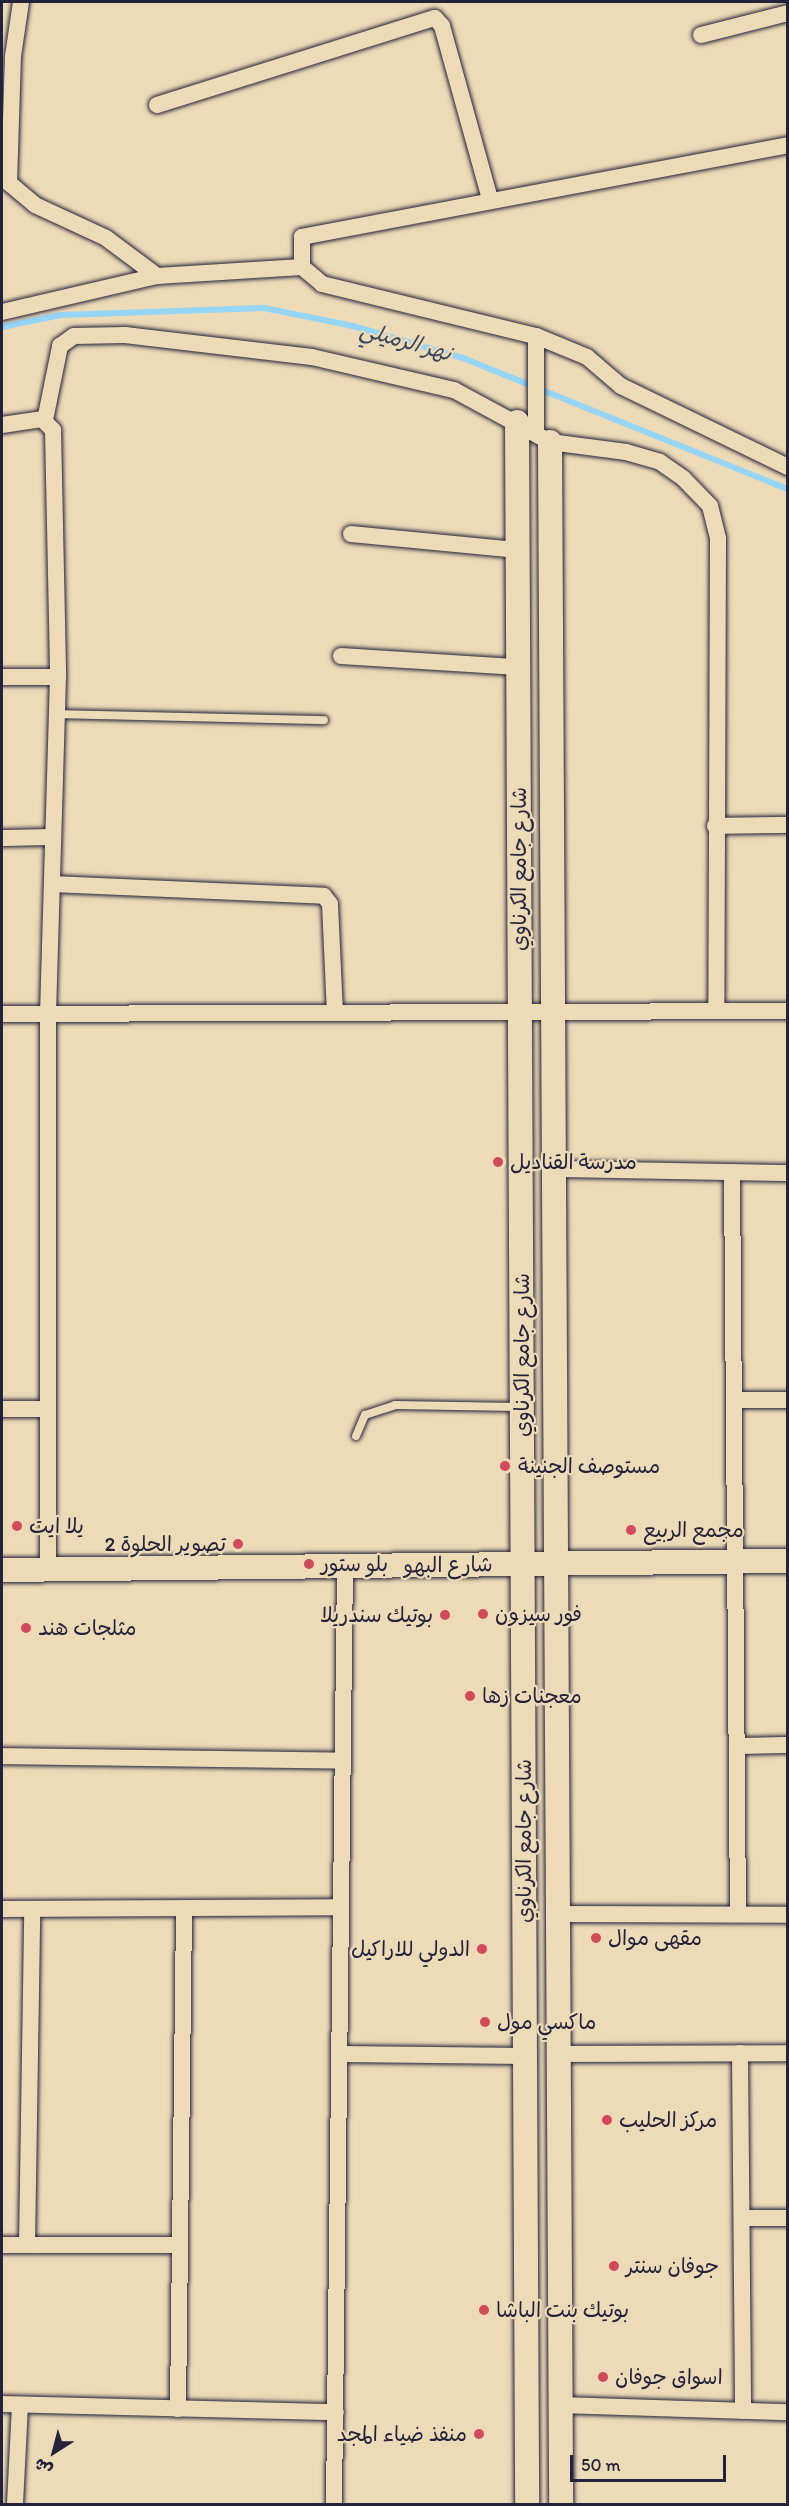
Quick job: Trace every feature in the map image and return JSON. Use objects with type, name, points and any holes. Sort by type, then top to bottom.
[{"type":"main road","name":"شارع جامع الكرناوي","points":[[527,2505],[518,550],[534,432]]},
{"type":"main road","name":"شارع جامع الكرناوي","points":[[534,432],[554,1012],[561,2505]]},
{"type":"main road","name":"شارع البهو","points":[[2,1570],[788,1561]]},
{"type":"street","points":[[21,2],[9,183],[35,205],[106,238],[157,276]]},
{"type":"street","points":[[701,34],[788,13]]},
{"type":"street","points":[[157,105],[435,18],[442,26],[490,199]]},
{"type":"street","points":[[302,267],[302,237],[490,199],[788,146]]},
{"type":"street","points":[[2,312],[157,276],[302,267],[322,284],[536,336],[587,357],[621,386],[788,467]]},
{"type":"street","points":[[48,1570],[48,1014],[58,677],[53,430],[45,420],[56,354],[66,340],[83,334],[312,357],[454,390],[534,432],[660,462],[710,506],[718,540],[716,1011]]},
{"type":"street","points":[[534,432],[536,336]]},
{"type":"street","points":[[2,425],[45,420]]},
{"type":"street","points":[[351,534],[518,550]]},
{"type":"street","points":[[341,656],[518,667]]},
{"type":"street","points":[[2,677],[58,677]]},
{"type":"street","points":[[715,826],[788,825]]},
{"type":"street","points":[[2,838],[53,837]]},
{"type":"street","points":[[52,884],[324,896],[330,904],[335,1013]]},
{"type":"street","points":[[2,1014],[788,1011]]},
{"type":"street","points":[[554,1169],[788,1173]]},
{"type":"street","points":[[732,1172],[738,1914]]},
{"type":"street","points":[[734,1400],[788,1400]]},
{"type":"street","points":[[2,1409],[48,1409]]},
{"type":"street","points":[[334,2505],[345,1566]]},
{"type":"street","points":[[737,1746],[788,1745]]},
{"type":"street","points":[[2,1756],[343,1761]]},
{"type":"street","points":[[2,1909],[340,1907]]},
{"type":"street","points":[[178,2409],[184,1908]]},
{"type":"street","points":[[27,2245],[32,1909]]},
{"type":"street","points":[[558,1914],[788,1915]]},
{"type":"street","points":[[741,2053],[743,2411]]},
{"type":"street","points":[[340,2054],[525,2056]]},
{"type":"street","points":[[558,2054],[788,2054]]},
{"type":"street","points":[[742,2218],[788,2218]]},
{"type":"street","points":[[2,2245],[180,2245]]},
{"type":"street","points":[[2,2404],[336,2412]]},
{"type":"street","points":[[560,2404],[788,2412]]},
{"type":"street","points":[[15,2505],[20,2405]]},
{"type":"lane","points":[[57,714],[324,720]]},
{"type":"lane","points":[[356,1436],[365,1415],[395,1405],[522,1407]]},
{"type":"waterway","name":"نهر الرميلي","points":[[2,327],[61,315],[264,308],[353,326],[463,358],[788,489]]},
{"type":"place","name":"مدرسة القناديل","points":[[498,1162]]},
{"type":"place","name":"مستوصف الجنينة","points":[[505,1466]]},
{"type":"place","name":"يلا ايت","points":[[17,1526]]},
{"type":"place","name":"مجمع الربيع","points":[[631,1530]]},
{"type":"place","name":"تصوير الحلوة 2","points":[[238,1544]]},
{"type":"place","name":"بلو ستور","points":[[309,1564]]},
{"type":"place","name":"فور سيزون","points":[[483,1614]]},
{"type":"place","name":"بوتيك سندريلا","points":[[445,1615]]},
{"type":"place","name":"مثلجات هند","points":[[26,1628]]},
{"type":"place","name":"معجنات زها","points":[[470,1696]]},
{"type":"place","name":"مقهى موال","points":[[596,1938]]},
{"type":"place","name":"الدولي للاراكيل","points":[[482,1949]]},
{"type":"place","name":"ماكسي مول","points":[[485,2022]]},
{"type":"place","name":"مركز الحليب","points":[[607,2120]]},
{"type":"place","name":"جوفان سنتر","points":[[614,2266]]},
{"type":"place","name":"بوتيك بنت الباشا","points":[[484,2310]]},
{"type":"place","name":"اسواق جوفان","points":[[603,2377]]},
{"type":"place","name":"منفذ ضياء المجد","points":[[479,2434]]}]
